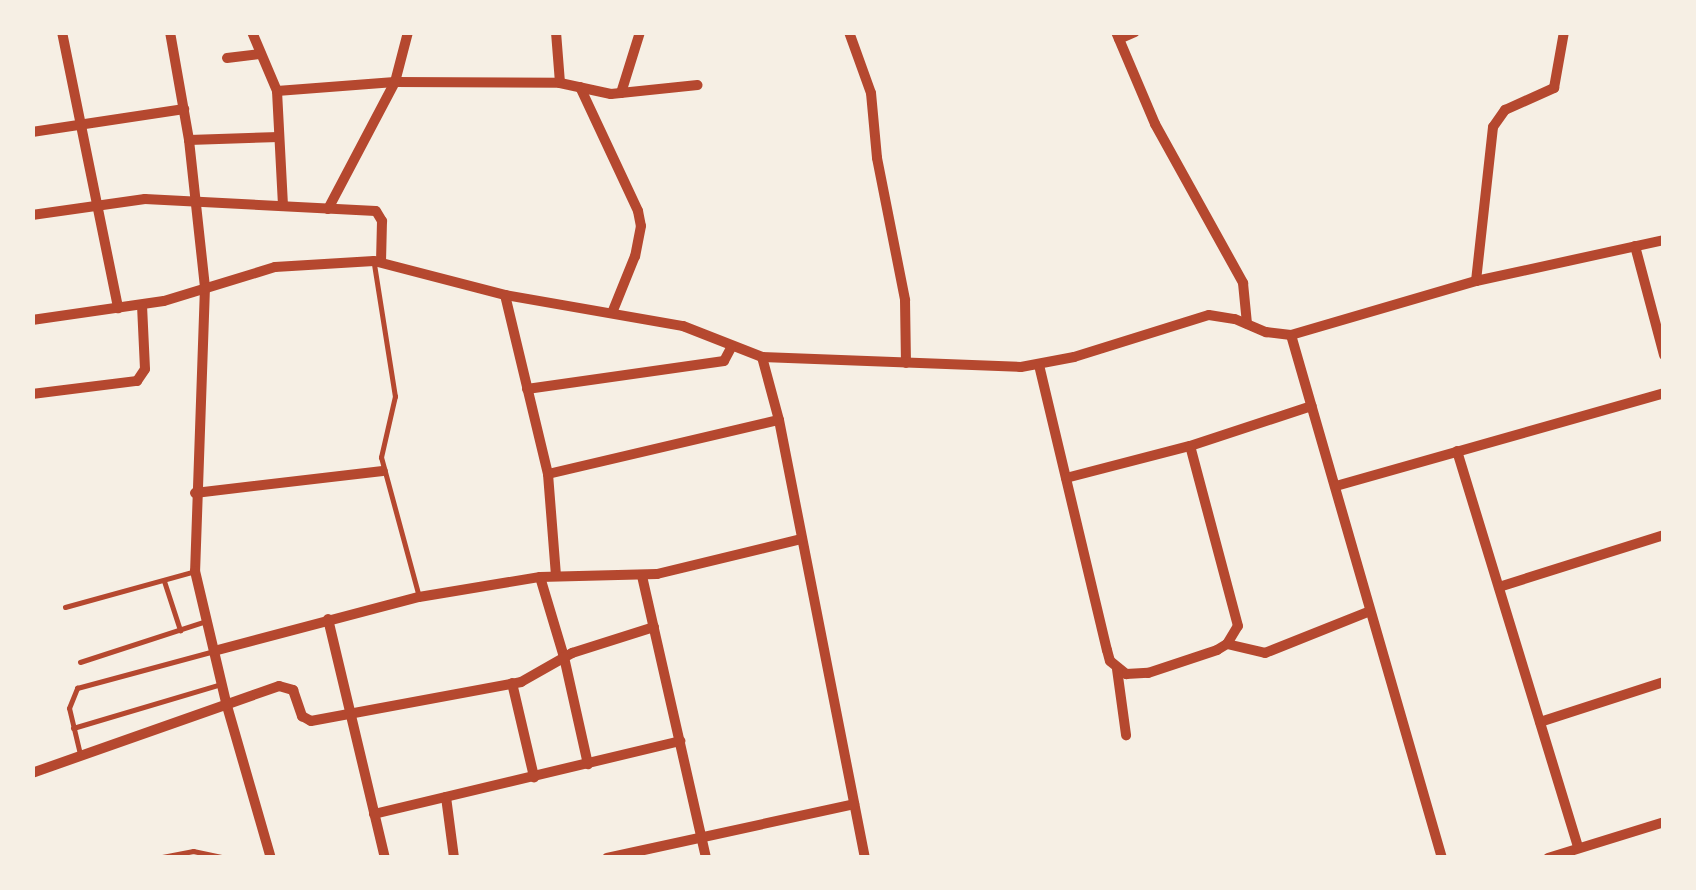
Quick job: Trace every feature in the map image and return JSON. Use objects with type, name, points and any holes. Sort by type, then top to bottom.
[{"type":"street","points":[[62,32],[118,308]]},
{"type":"street","points":[[170,32],[184,109],[205,287],[194,493],[195,571],[227,706],[271,858]]},
{"type":"street","points":[[252,32],[277,91],[283,206]]},
{"type":"street","points":[[328,209],[394,82],[408,32]]},
{"type":"street","points":[[556,32],[560,82]]},
{"type":"street","points":[[622,93],[640,32]]},
{"type":"street","points":[[849,32],[871,93],[876,158],[906,300],[906,362]]},
{"type":"street","points":[[1135,32],[1117,36],[1155,124],[1243,283],[1247,324]]},
{"type":"street","points":[[1476,281],[1492,127],[1505,110],[1554,88],[1564,32]]},
{"type":"street","points":[[227,58],[261,54]]},
{"type":"street","points":[[277,91],[394,82],[560,82],[622,93],[698,85]]},
{"type":"street","points":[[580,86],[638,211],[640,242],[612,313]]},
{"type":"street","points":[[32,132],[184,109]]},
{"type":"street","points":[[188,140],[279,137]]},
{"type":"street","points":[[32,215],[97,204],[196,199],[379,214],[377,262]]},
{"type":"street","points":[[32,320],[142,306],[275,267],[377,262],[506,295],[683,326],[762,357],[1039,365],[1196,317],[1222,316],[1266,332],[1291,334],[1476,281],[1664,240]]},
{"type":"street","points":[[1635,246],[1664,355]]},
{"type":"street","points":[[506,295],[548,474],[556,576]]},
{"type":"street","points":[[32,394],[137,381],[144,370],[142,306]]},
{"type":"street","points":[[1291,334],[1442,858]]},
{"type":"street","points":[[527,389],[724,362],[731,348]]},
{"type":"street","points":[[762,357],[779,420],[865,858]]},
{"type":"street","points":[[1039,365],[1106,650],[1117,669],[1126,734]]},
{"type":"street","points":[[1336,486],[1664,392]]},
{"type":"street","points":[[1066,478],[1190,446],[1312,406]]},
{"type":"street","points":[[548,474],[779,420]]},
{"type":"street","points":[[1190,446],[1239,614],[1238,626],[1227,644]]},
{"type":"street","points":[[1457,451],[1578,848]]},
{"type":"street","points":[[194,493],[383,471]]},
{"type":"street","points":[[1499,587],[1664,535]]},
{"type":"street","points":[[214,651],[420,597],[540,577],[642,576],[802,540]]},
{"type":"street","points":[[642,576],[706,858]]},
{"type":"street","points":[[540,577],[564,658],[588,764]]},
{"type":"street","points":[[1117,669],[1137,676],[1227,644],[1266,653],[1370,611]]},
{"type":"street","points":[[328,619],[385,858]]},
{"type":"street","points":[[32,773],[284,685],[293,690],[308,721],[512,684],[538,675],[564,658],[654,627]]},
{"type":"street","points":[[1540,722],[1664,682]]},
{"type":"street","points":[[512,684],[534,776]]},
{"type":"street","points":[[374,814],[680,741]]},
{"type":"street","points":[[446,796],[454,858]]},
{"type":"street","points":[[607,858],[854,804]]},
{"type":"street","points":[[1548,858],[1664,822]]},
{"type":"lane","points":[[377,262],[396,396],[381,446],[383,471],[420,597]]},
{"type":"lane","points":[[65,607],[195,571]]},
{"type":"lane","points":[[164,581],[180,631]]},
{"type":"lane","points":[[80,662],[206,621]]},
{"type":"lane","points":[[80,754],[69,701],[84,684],[214,651]]},
{"type":"lane","points":[[73,728],[222,684]]},
{"type":"lane","points":[[157,858],[193,852],[228,858]]}]
